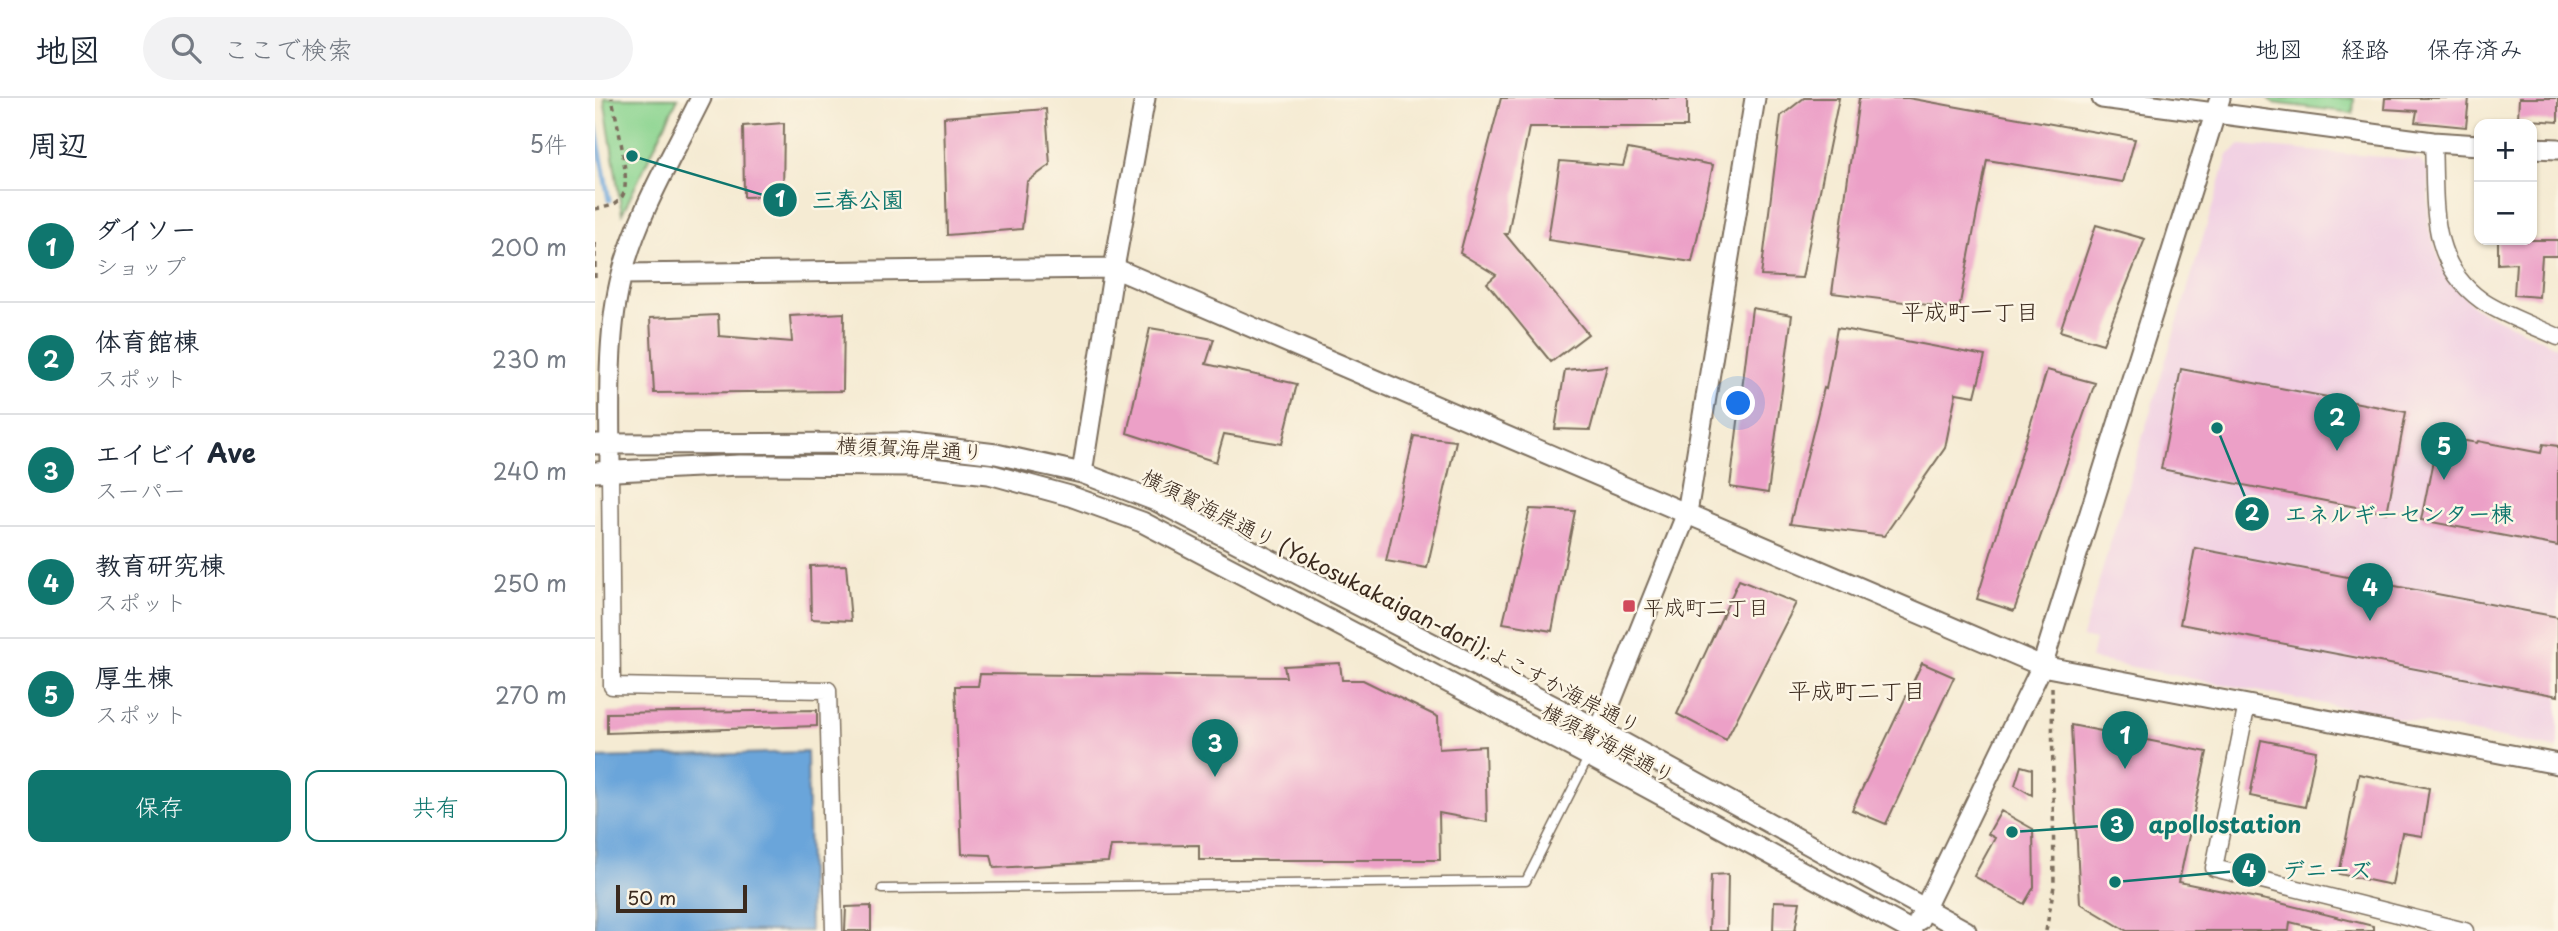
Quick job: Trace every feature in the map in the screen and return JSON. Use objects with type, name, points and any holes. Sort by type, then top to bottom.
[{"type":"street","points":[[612,686],[603,444],[615,309],[634,234],[701,98]]},
{"type":"street","points":[[1082,473],[1114,268],[1145,98]]},
{"type":"street","points":[[1590,756],[1687,513],[1755,98]]},
{"type":"street","points":[[2102,98],[2217,106],[2433,142],[2474,145]]},
{"type":"street","points":[[1913,931],[2047,666],[2217,106]]},
{"type":"street","points":[[2433,142],[2437,236],[2447,262],[2463,284],[2481,300],[2558,337]]},
{"type":"street","points":[[2537,148],[2558,149]]},
{"type":"street","points":[[622,275],[1114,268],[2047,666],[2558,764]]},
{"type":"street","name":"横須賀海岸通り (Yokosukakaigan-dori);よこすか海岸通り","points":[[603,444],[905,443],[996,454],[1082,473],[1156,501],[1600,730],[1966,931]]},
{"type":"street","name":"横須賀海岸通り","points":[[603,472],[740,465],[912,466],[989,474],[1070,496],[1142,522],[1590,756],[1913,931]]},
{"type":"street","points":[[595,686],[828,690],[834,931]]},
{"type":"street","points":[[2247,704],[2214,868],[2465,931]]},
{"type":"lane","points":[[882,889],[1526,881],[1590,756]]},
{"type":"path","points":[[595,209],[611,206],[622,198],[627,183],[612,98]]},
{"type":"path","points":[[595,243],[595,280]]},
{"type":"path","points":[[2046,931],[2054,886],[2047,666]]},
{"type":"shaded area","points":[[2240,145],[2419,160],[2428,170],[2429,229],[2445,274],[2475,308],[2558,347],[2558,749],[2091,659],[2095,640],[2082,637],[2228,155]]},
{"type":"green space","points":[[604,98],[678,98],[622,214]]},
{"type":"green space","points":[[2268,98],[2354,98],[2353,113],[2273,103]]},
{"type":"water","points":[[807,752],[810,931],[595,931],[596,758]]},
{"type":"building","points":[[1501,98],[1687,98],[1687,127],[1529,127],[1508,234],[1505,234],[1588,334],[1551,362],[1487,283],[1496,275],[1460,253]]},
{"type":"building","points":[[1804,98],[1839,98],[1802,278],[1761,276],[1781,116]]},
{"type":"building","points":[[1859,98],[1908,98],[2135,139],[2123,182],[1987,160],[1959,309],[1832,293]]},
{"type":"building","points":[[2385,98],[2469,98],[2466,127],[2415,122],[2417,111],[2384,109]]},
{"type":"building","points":[[2519,98],[2558,98],[2558,122],[2518,119]]},
{"type":"building","points":[[1046,109],[1050,165],[1027,182],[1022,229],[947,235],[944,117]]},
{"type":"building","points":[[784,123],[783,196],[744,197],[743,126]]},
{"type":"building","points":[[1628,149],[1713,165],[1692,262],[1548,240],[1560,161],[1623,166]]},
{"type":"building","points":[[2096,225],[2145,239],[2103,344],[2060,331]]},
{"type":"building","points":[[2537,240],[2558,240],[2558,256],[2542,256],[2539,297],[2514,295],[2516,263],[2498,264],[2498,245],[2537,245]]},
{"type":"building","points":[[1752,308],[1792,315],[1768,493],[1730,487]]},
{"type":"building","points":[[844,313],[843,391],[654,393],[650,318],[718,315],[719,336],[792,342],[790,316]]},
{"type":"building","points":[[1150,328],[1214,339],[1206,364],[1297,384],[1282,444],[1224,434],[1216,462],[1127,433]]},
{"type":"building","points":[[1837,328],[1985,356],[1975,396],[1956,393],[1945,448],[1884,536],[1790,524],[1824,388],[1826,389]]},
{"type":"building","points":[[1607,366],[1590,430],[1555,429],[1565,370]]},
{"type":"building","points":[[2181,369],[2406,412],[2387,513],[2161,469]]},
{"type":"building","points":[[2047,370],[2095,383],[2014,611],[1977,599]]},
{"type":"building","points":[[1414,436],[1456,441],[1427,568],[1386,561]]},
{"type":"building","points":[[2438,436],[2541,453],[2543,444],[2558,446],[2558,546],[2421,520]]},
{"type":"building","points":[[1530,509],[1575,511],[1552,631],[1503,623]]},
{"type":"building","points":[[2195,548],[2558,617],[2558,696],[2180,624]]},
{"type":"building","points":[[846,565],[851,621],[811,619],[810,566]]},
{"type":"building","points":[[1739,580],[1796,603],[1726,740],[1677,714]]},
{"type":"building","points":[[1340,663],[1342,680],[1363,680],[1438,717],[1439,749],[1485,746],[1487,822],[1439,813],[1440,860],[1199,860],[1199,845],[1111,846],[1108,862],[994,868],[991,855],[962,854],[955,686],[978,686],[980,674],[1286,677],[1284,666]]},
{"type":"building","points":[[1922,663],[1954,677],[1886,824],[1852,810]]},
{"type":"building","points":[[817,710],[817,726],[607,733],[607,713]]},
{"type":"building","points":[[2071,725],[2207,752],[2179,882],[2373,926],[2373,931],[2326,931],[2290,922],[2289,931],[2127,931],[2080,903]]},
{"type":"building","points":[[2261,740],[2316,751],[2305,807],[2250,796]]},
{"type":"building","points":[[2021,766],[2032,769],[2032,795],[2015,785]]},
{"type":"building","points":[[2359,774],[2429,788],[2422,836],[2402,833],[2392,885],[2339,874]]},
{"type":"building","points":[[2001,811],[2033,829],[2034,887],[2024,904],[1974,876],[1995,838],[1988,834]]},
{"type":"building","points":[[1728,874],[1727,931],[1709,931],[1711,875]]},
{"type":"building","points":[[1774,901],[1800,902],[1795,931],[1773,931]]},
{"type":"building","points":[[871,906],[871,931],[845,931],[846,907]]},
{"type":"waterway","points":[[595,124],[609,200]]},
{"type":"place","name":"三春公園","points":[[632,156]]},
{"type":"place","name":"エネルギーセンター棟","points":[[2217,428]]},
{"type":"place","name":"体育館棟","points":[[2337,451]]},
{"type":"place","name":"厚生棟","points":[[2444,480]]},
{"type":"place","name":"平成町二丁目","points":[[1629,606]]},
{"type":"place","name":"教育研究棟","points":[[2370,621]]},
{"type":"place","name":"ダイソー","points":[[2125,769]]},
{"type":"place","name":"エイビイ Ave","points":[[1215,777]]},
{"type":"place","name":"apollostation","points":[[2012,832]]},
{"type":"place","name":"デニーズ","points":[[2115,882]]},
{"type":"district","name":"平成町一丁目","points":[[1970,310]]},
{"type":"district","name":"平成町二丁目","points":[[1857,689]]}]
